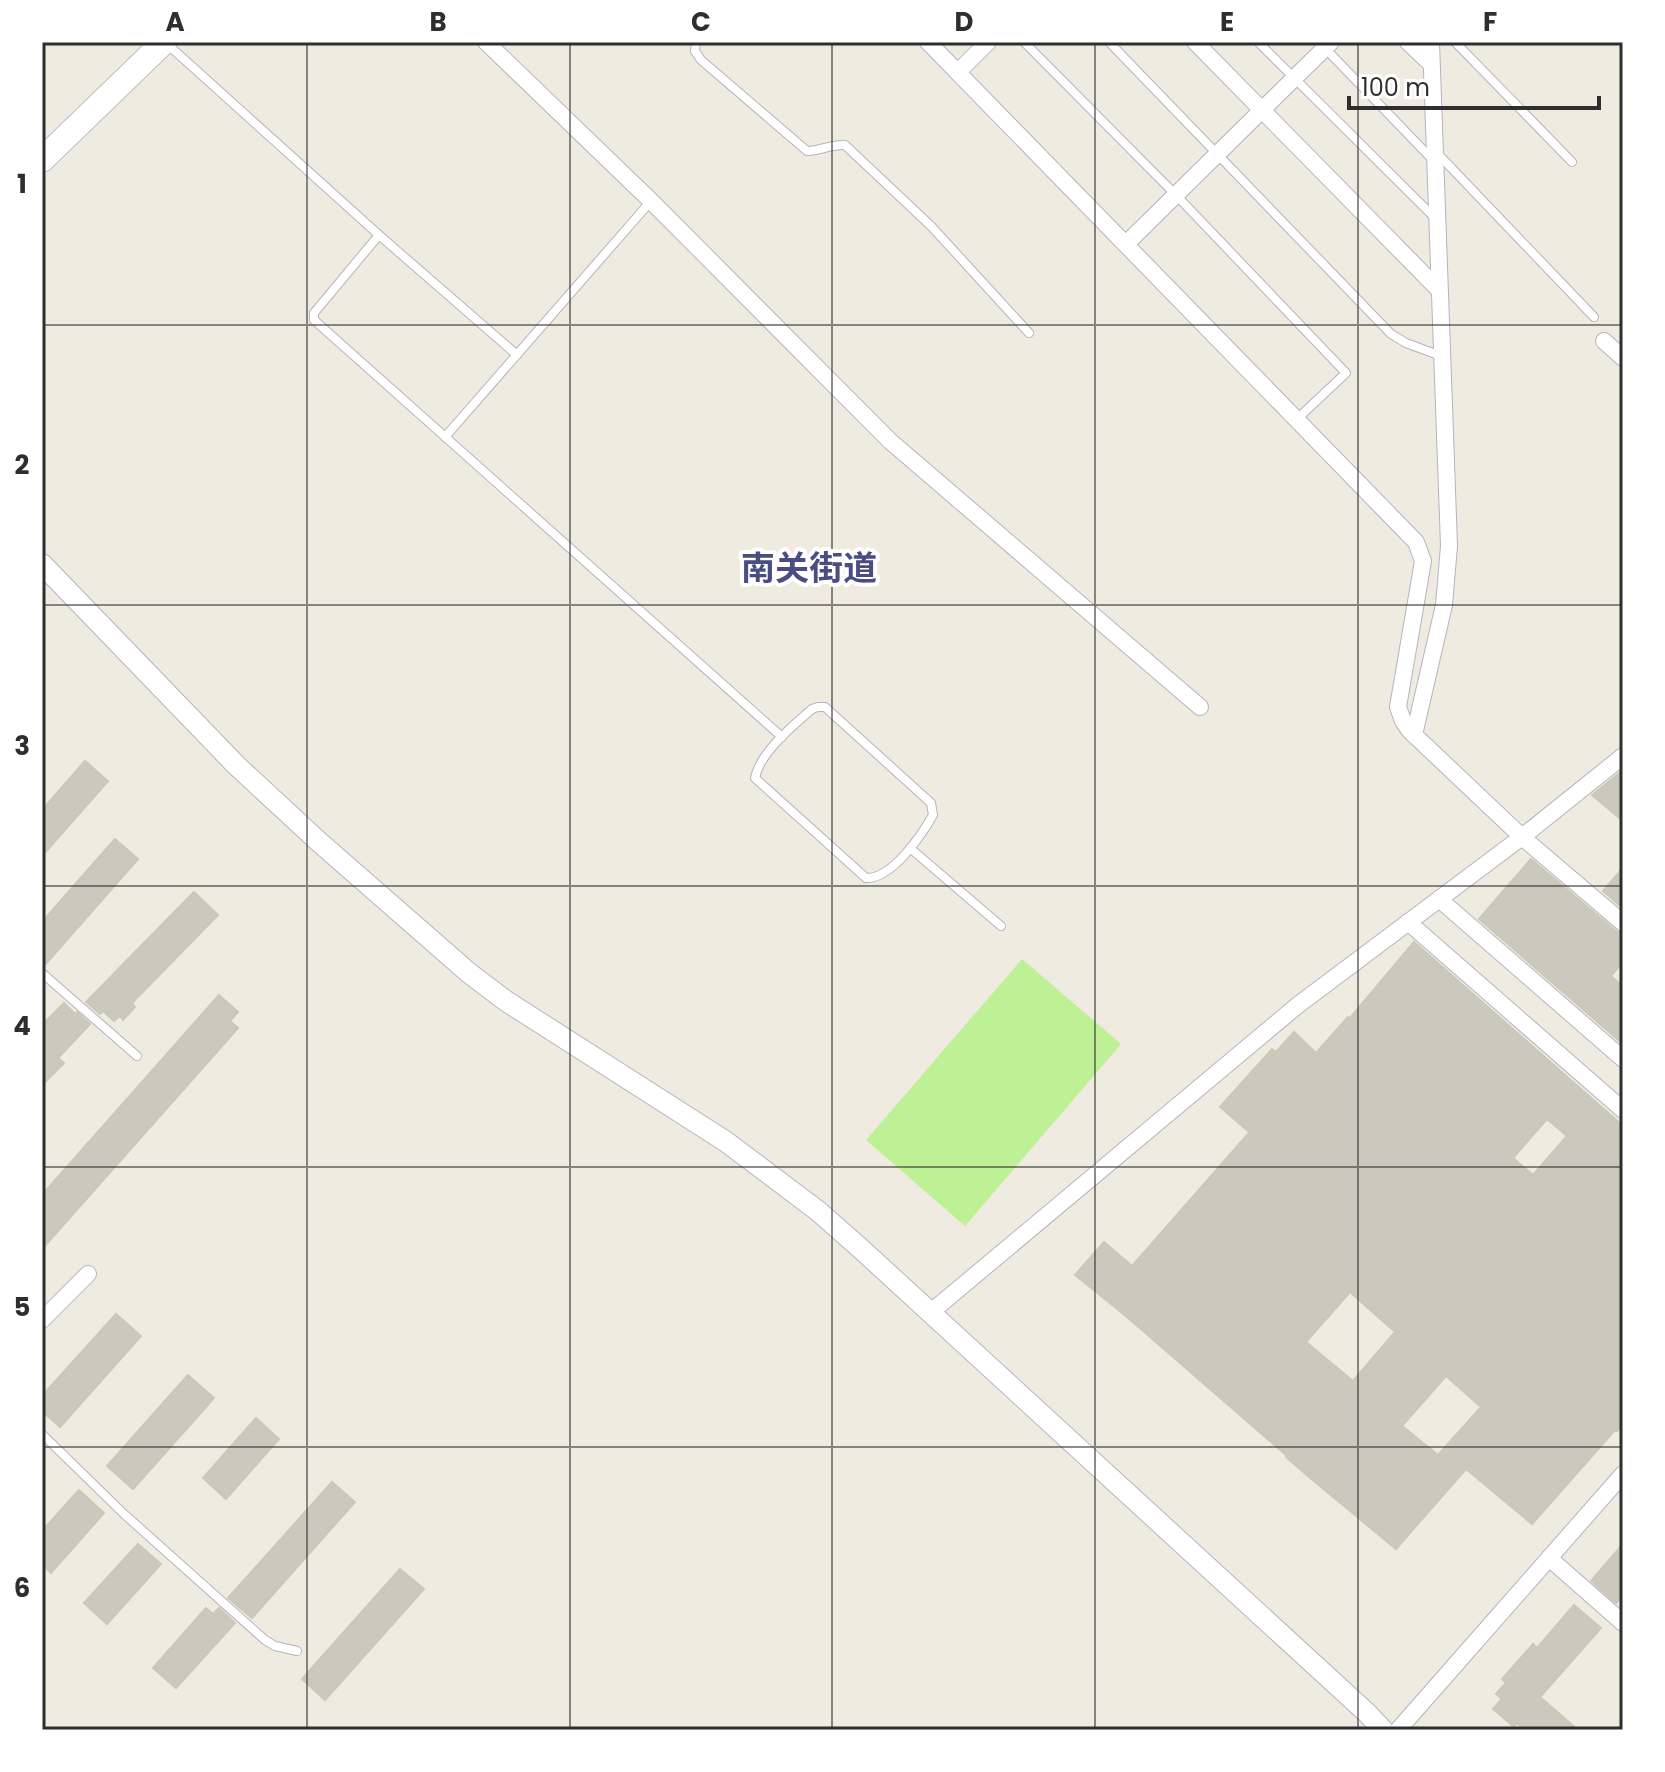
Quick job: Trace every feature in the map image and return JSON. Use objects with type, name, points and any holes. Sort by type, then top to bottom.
[{"type":"main road","points":[[42,160],[165,42]]},
{"type":"street","points":[[486,42],[651,201],[890,441],[1200,707]]},
{"type":"street","points":[[928,42],[1416,542],[1423,561],[1398,707],[1403,721],[1522,837],[1623,923]]},
{"type":"street","points":[[958,72],[988,42]]},
{"type":"street","points":[[1195,42],[1439,290]]},
{"type":"street","points":[[1408,42],[1431,64]]},
{"type":"street","points":[[1414,735],[1444,605],[1449,546],[1431,42]]},
{"type":"street","points":[[1126,244],[1294,79],[1325,44]]},
{"type":"street","points":[[1604,341],[1623,358]]},
{"type":"street","points":[[1420,551],[1449,546]]},
{"type":"street","points":[[42,564],[236,765],[446,953],[506,1001],[725,1141],[818,1211],[1383,1730]]},
{"type":"street","points":[[931,1312],[1298,1005],[1522,837],[1623,756]]},
{"type":"street","points":[[1439,899],[1623,1059]]},
{"type":"street","points":[[1408,922],[1623,1110]]},
{"type":"street","points":[[42,1320],[88,1274]]},
{"type":"street","points":[[1398,1730],[1623,1474]]},
{"type":"street","points":[[1549,1558],[1623,1623]]},
{"type":"lane","points":[[165,42],[517,355]]},
{"type":"lane","points":[[696,42],[695,51],[701,60],[807,151],[845,145],[931,226],[1029,333]]},
{"type":"lane","points":[[1024,42],[1346,373],[1297,419]]},
{"type":"lane","points":[[1109,42],[1391,334],[1441,356]]},
{"type":"lane","points":[[1258,42],[1437,221]]},
{"type":"lane","points":[[1455,42],[1572,162]]},
{"type":"lane","points":[[1325,44],[1594,317]]},
{"type":"lane","points":[[445,437],[651,201]]},
{"type":"lane","points":[[379,235],[314,313],[314,320],[782,737]]},
{"type":"lane","points":[[825,707],[931,803],[933,815],[921,835],[885,872],[866,878],[755,778],[760,765],[782,737],[812,709],[825,707]]},
{"type":"lane","points":[[910,848],[1001,926]]},
{"type":"lane","points":[[42,973],[137,1056]]},
{"type":"lane","points":[[42,1434],[124,1514],[265,1640],[275,1646],[297,1651]]},
{"type":"green space","points":[[1022,959],[1121,1044],[965,1226],[866,1140]]},
{"type":"building","points":[[85,761],[108,781],[42,856],[42,810]]},
{"type":"building","points":[[1623,770],[1623,821],[1592,795]]},
{"type":"building","points":[[115,839],[138,859],[42,966],[42,922]]},
{"type":"building","points":[[1531,859],[1623,934],[1623,962],[1611,976],[1623,987],[1623,1044],[1479,919]]},
{"type":"building","points":[[1623,868],[1623,900],[1619,905],[1603,891]]},
{"type":"building","points":[[194,892],[218,915],[132,1003],[135,1007],[123,1020],[120,1016],[114,1021],[86,1002]]},
{"type":"building","points":[[1414,942],[1623,1126],[1623,1424],[1532,1524],[1466,1469],[1396,1549],[1075,1275],[1104,1242],[1132,1266],[1248,1134],[1220,1107],[1272,1049],[1276,1052],[1294,1032],[1316,1053]],"holes":[[[1547,1119],[1567,1136],[1533,1175],[1513,1158]],[[1350,1292],[1395,1332],[1353,1381],[1306,1342]],[[1446,1376],[1481,1407],[1438,1455],[1402,1426]]]},
{"type":"building","points":[[219,995],[238,1012],[230,1021],[238,1028],[42,1249],[42,1195]]},
{"type":"building","points":[[64,1003],[90,1024],[58,1058],[64,1063],[42,1085],[42,1025]]},
{"type":"building","points":[[116,1314],[141,1336],[60,1427],[42,1411],[42,1396]]},
{"type":"building","points":[[188,1375],[214,1398],[133,1489],[107,1466]]},
{"type":"building","points":[[256,1418],[279,1439],[226,1499],[203,1478]]},
{"type":"building","points":[[332,1482],[355,1502],[252,1618],[228,1598]]},
{"type":"building","points":[[79,1490],[104,1513],[51,1573],[42,1564],[42,1531]]},
{"type":"building","points":[[138,1544],[161,1564],[107,1624],[84,1603]]},
{"type":"building","points":[[1623,1544],[1623,1595],[1616,1603],[1591,1581]]},
{"type":"building","points":[[400,1569],[424,1589],[325,1700],[302,1679]]},
{"type":"building","points":[[1574,1605],[1601,1628],[1540,1697],[1578,1730],[1524,1730],[1517,1723],[1514,1727],[1493,1709],[1502,1699],[1496,1694],[1506,1683],[1502,1679],[1533,1644],[1537,1648]]},
{"type":"building","points":[[206,1608],[213,1614],[219,1608],[235,1623],[176,1688],[153,1668]]},
{"type":"district","name":"南关街道","points":[[809,568]]}]
